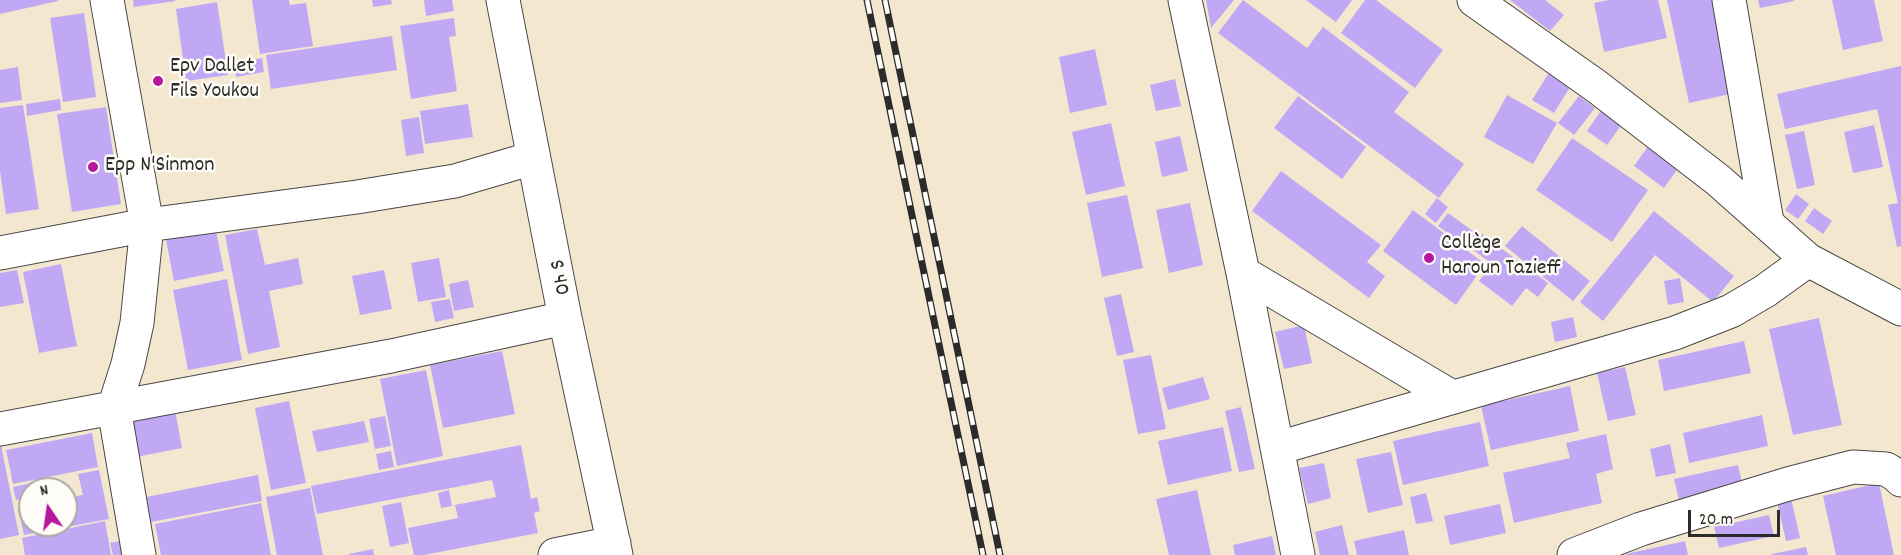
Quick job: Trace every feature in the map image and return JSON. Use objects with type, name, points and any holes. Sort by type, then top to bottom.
[{"type":"street","points":[[107,0],[147,225],[137,323],[128,364],[114,408],[139,555]]},
{"type":"street","name":"S 40","points":[[503,0],[565,318],[615,549]]},
{"type":"street","points":[[1185,0],[1243,273],[1298,555]]},
{"type":"street","points":[[1474,0],[1596,86],[1718,180],[1808,260],[1901,309]]},
{"type":"street","points":[[1729,0],[1767,222]]},
{"type":"street","points":[[0,253],[147,225],[357,197],[455,181],[533,158]]},
{"type":"street","points":[[1278,448],[1701,324],[1731,311],[1765,291],[1808,260]]},
{"type":"street","points":[[1243,273],[1452,397]]},
{"type":"street","points":[[0,429],[391,356],[565,318]]},
{"type":"street","points":[[1574,555],[1641,529],[1788,484],[1853,467],[1886,469],[1901,480]]},
{"type":"street","points":[[555,555],[615,549]]},
{"type":"building","points":[[0,0],[58,0],[58,1],[0,14]]},
{"type":"building","points":[[133,0],[175,0],[175,1],[134,7]]},
{"type":"building","points":[[252,0],[289,0],[290,5],[306,3],[313,46],[260,54]]},
{"type":"building","points":[[372,0],[391,0],[392,4],[373,7]]},
{"type":"building","points":[[424,0],[452,0],[454,11],[426,16]]},
{"type":"building","points":[[1206,0],[1234,0],[1211,28]]},
{"type":"building","points":[[1243,0],[1307,48],[1323,27],[1409,92],[1394,112],[1464,164],[1439,198],[1218,33]]},
{"type":"building","points":[[1306,0],[1352,0],[1336,22]]},
{"type":"building","points":[[1365,0],[1376,0],[1443,50],[1415,88],[1341,33]]},
{"type":"building","points":[[1510,0],[1545,0],[1564,15],[1550,31]]},
{"type":"building","points":[[1609,0],[1658,0],[1667,38],[1604,52],[1594,3]]},
{"type":"building","points":[[1667,0],[1715,0],[1735,93],[1689,103]]},
{"type":"building","points":[[1758,0],[1794,0],[1794,1],[1760,8]]},
{"type":"building","points":[[1832,0],[1874,0],[1883,41],[1843,50]]},
{"type":"building","points":[[217,2],[228,75],[186,81],[176,9]]},
{"type":"building","points":[[84,13],[96,97],[63,102],[50,18]]},
{"type":"building","points":[[454,18],[456,36],[449,37],[457,91],[411,99],[400,26]]},
{"type":"building","points":[[392,36],[397,70],[271,89],[266,55]]},
{"type":"building","points":[[1095,49],[1107,105],[1070,113],[1059,57]]},
{"type":"building","points":[[262,58],[264,72],[236,77],[234,63]]},
{"type":"building","points":[[1553,66],[1575,79],[1554,113],[1532,100]]},
{"type":"building","points":[[1901,66],[1901,246],[1897,247],[1888,205],[1898,203],[1877,109],[1785,129],[1777,94]]},
{"type":"building","points":[[18,67],[22,100],[0,103],[0,70]]},
{"type":"building","points":[[1175,79],[1181,106],[1156,111],[1150,85]]},
{"type":"building","points":[[1507,95],[1557,123],[1533,164],[1484,137]]},
{"type":"building","points":[[1298,96],[1366,147],[1342,179],[1274,128]]},
{"type":"building","points":[[1579,96],[1595,108],[1574,135],[1558,123]]},
{"type":"building","points":[[60,99],[61,110],[27,116],[26,104]]},
{"type":"building","points":[[468,104],[473,137],[425,144],[420,111]]},
{"type":"building","points":[[23,105],[39,209],[6,214],[0,171],[0,108]]},
{"type":"building","points":[[1604,106],[1625,120],[1607,145],[1587,131]]},
{"type":"building","points":[[106,107],[121,204],[72,212],[57,114]]},
{"type":"building","points":[[419,117],[424,153],[406,156],[401,120]]},
{"type":"building","points":[[1111,123],[1125,186],[1086,195],[1072,132]]},
{"type":"building","points":[[1874,125],[1883,167],[1853,173],[1844,132]]},
{"type":"building","points":[[1804,131],[1815,185],[1797,189],[1785,135]]},
{"type":"building","points":[[1180,136],[1188,171],[1162,177],[1155,142]]},
{"type":"building","points":[[1572,138],[1648,190],[1612,242],[1536,190]]},
{"type":"building","points":[[1649,145],[1679,167],[1664,188],[1634,166]]},
{"type":"building","points":[[1281,171],[1381,245],[1367,262],[1385,276],[1369,298],[1252,211]]},
{"type":"building","points":[[1796,194],[1809,204],[1798,219],[1785,210]]},
{"type":"building","points":[[1127,195],[1143,268],[1102,277],[1087,203]]},
{"type":"building","points":[[1437,198],[1448,207],[1436,223],[1425,214]]},
{"type":"building","points":[[1190,203],[1203,265],[1169,273],[1156,210]]},
{"type":"building","points":[[1814,208],[1832,221],[1823,234],[1805,221]]},
{"type":"building","points":[[1413,210],[1485,264],[1456,305],[1383,251]]},
{"type":"building","points":[[1654,211],[1734,276],[1713,302],[1655,255],[1603,321],[1580,302]]},
{"type":"building","points":[[1448,213],[1477,234],[1468,247],[1438,226]]},
{"type":"building","points":[[1522,226],[1590,281],[1573,301],[1505,246]]},
{"type":"building","points":[[257,229],[265,265],[298,258],[303,284],[269,291],[280,347],[248,354],[225,235]]},
{"type":"building","points":[[216,231],[224,271],[174,281],[166,240]]},
{"type":"building","points":[[1482,234],[1548,283],[1538,297],[1526,288],[1512,306],[1479,281],[1492,264],[1472,249]]},
{"type":"building","points":[[439,258],[446,297],[418,302],[411,263]]},
{"type":"building","points":[[61,264],[77,346],[39,353],[23,272]]},
{"type":"building","points":[[17,270],[24,303],[0,307],[0,273]]},
{"type":"building","points":[[384,270],[392,309],[360,315],[352,276]]},
{"type":"building","points":[[1680,278],[1684,302],[1668,305],[1664,281]]},
{"type":"building","points":[[227,279],[242,360],[188,370],[173,290]]},
{"type":"building","points":[[468,280],[474,307],[454,311],[449,284]]},
{"type":"building","points":[[1121,294],[1134,352],[1117,356],[1104,298]]},
{"type":"building","points":[[450,299],[454,318],[435,322],[431,302]]},
{"type":"building","points":[[1573,317],[1577,337],[1555,342],[1551,322]]},
{"type":"building","points":[[1819,318],[1842,425],[1793,435],[1769,329]]},
{"type":"building","points":[[1304,325],[1312,363],[1284,369],[1275,332]]},
{"type":"building","points":[[1744,341],[1751,373],[1664,391],[1658,360]]},
{"type":"building","points":[[502,351],[515,414],[443,428],[430,365]]},
{"type":"building","points":[[1151,355],[1166,429],[1138,434],[1123,360]]},
{"type":"building","points":[[1625,367],[1636,415],[1608,421],[1597,373]]},
{"type":"building","points":[[426,370],[443,456],[397,466],[380,379]]},
{"type":"building","points":[[1203,377],[1210,399],[1168,410],[1162,388]]},
{"type":"building","points":[[1570,386],[1579,431],[1491,450],[1481,406]]},
{"type":"building","points":[[289,401],[306,483],[271,490],[255,408]]},
{"type":"building","points":[[1241,407],[1255,469],[1239,472],[1225,411]]},
{"type":"building","points":[[175,410],[182,448],[136,457],[129,419]]},
{"type":"building","points":[[1762,415],[1768,446],[1689,463],[1683,433]]},
{"type":"building","points":[[385,416],[391,446],[375,449],[369,419]]},
{"type":"building","points":[[364,421],[369,442],[317,452],[312,431]]},
{"type":"building","points":[[1480,422],[1489,466],[1403,485],[1393,441]]},
{"type":"building","points":[[1223,427],[1232,471],[1168,485],[1158,441]]},
{"type":"building","points":[[92,433],[98,467],[48,477],[18,477],[18,483],[13,484],[6,450]]},
{"type":"building","points":[[1606,434],[1613,469],[1596,474],[1602,503],[1514,523],[1503,473],[1570,458],[1566,443]]},
{"type":"building","points":[[0,440],[18,535],[0,539]]},
{"type":"building","points":[[1670,444],[1676,473],[1656,477],[1650,449]]},
{"type":"building","points":[[521,445],[531,499],[537,497],[540,511],[534,513],[538,533],[414,555],[408,528],[458,518],[455,505],[496,497],[492,480],[317,514],[311,486]]},
{"type":"building","points":[[391,451],[394,467],[379,470],[376,454]]},
{"type":"building","points":[[1391,452],[1403,505],[1368,513],[1356,459]]},
{"type":"building","points":[[1324,463],[1331,498],[1308,504],[1299,468]]},
{"type":"building","points":[[1738,465],[1743,487],[1679,500],[1674,479]]},
{"type":"building","points":[[99,470],[109,519],[78,525],[78,496],[83,495],[78,474]]},
{"type":"building","points":[[258,475],[262,501],[151,522],[146,497]]},
{"type":"building","points":[[1879,483],[1894,555],[1836,555],[1823,496]]},
{"type":"building","points":[[18,486],[18,500],[16,500],[13,487]]},
{"type":"building","points":[[310,488],[323,555],[277,555],[266,497]]},
{"type":"building","points":[[449,490],[452,506],[441,508],[438,493]]},
{"type":"building","points":[[1197,490],[1211,555],[1169,555],[1156,499]]},
{"type":"building","points":[[1426,493],[1433,521],[1416,524],[1410,497]]},
{"type":"building","points":[[1791,498],[1800,538],[1786,541],[1777,502]]},
{"type":"building","points":[[401,502],[409,543],[390,547],[382,506]]},
{"type":"building","points":[[261,503],[271,555],[161,555],[155,524]]},
{"type":"building","points":[[1500,504],[1506,533],[1450,545],[1444,516]]},
{"type":"building","points":[[1769,515],[1774,536],[1719,548],[1714,527]]},
{"type":"building","points":[[105,521],[111,555],[25,555],[22,538],[78,537],[78,527]]},
{"type":"building","points":[[1342,525],[1349,555],[1320,555],[1315,532]]},
{"type":"building","points":[[1404,530],[1409,555],[1357,555],[1354,541]]},
{"type":"building","points":[[1272,536],[1276,555],[1235,555],[1233,545]]},
{"type":"building","points":[[124,540],[127,555],[113,555],[110,543]]},
{"type":"building","points":[[1685,541],[1688,555],[1626,555],[1626,554]]},
{"type":"building","points":[[1806,547],[1808,555],[1772,555],[1772,554]]},
{"type":"building","points":[[373,549],[374,555],[349,555],[349,554]]},
{"type":"railway","points":[[867,0],[983,555]]},
{"type":"railway","points":[[885,0],[1000,555]]},
{"type":"place","name":"Epv Dallet Fils Youkou","points":[[158,81]]},
{"type":"place","name":"Epp N'Sinmon","points":[[93,167]]},
{"type":"place","name":"Collège Haroun Tazieff","points":[[1429,258]]}]
